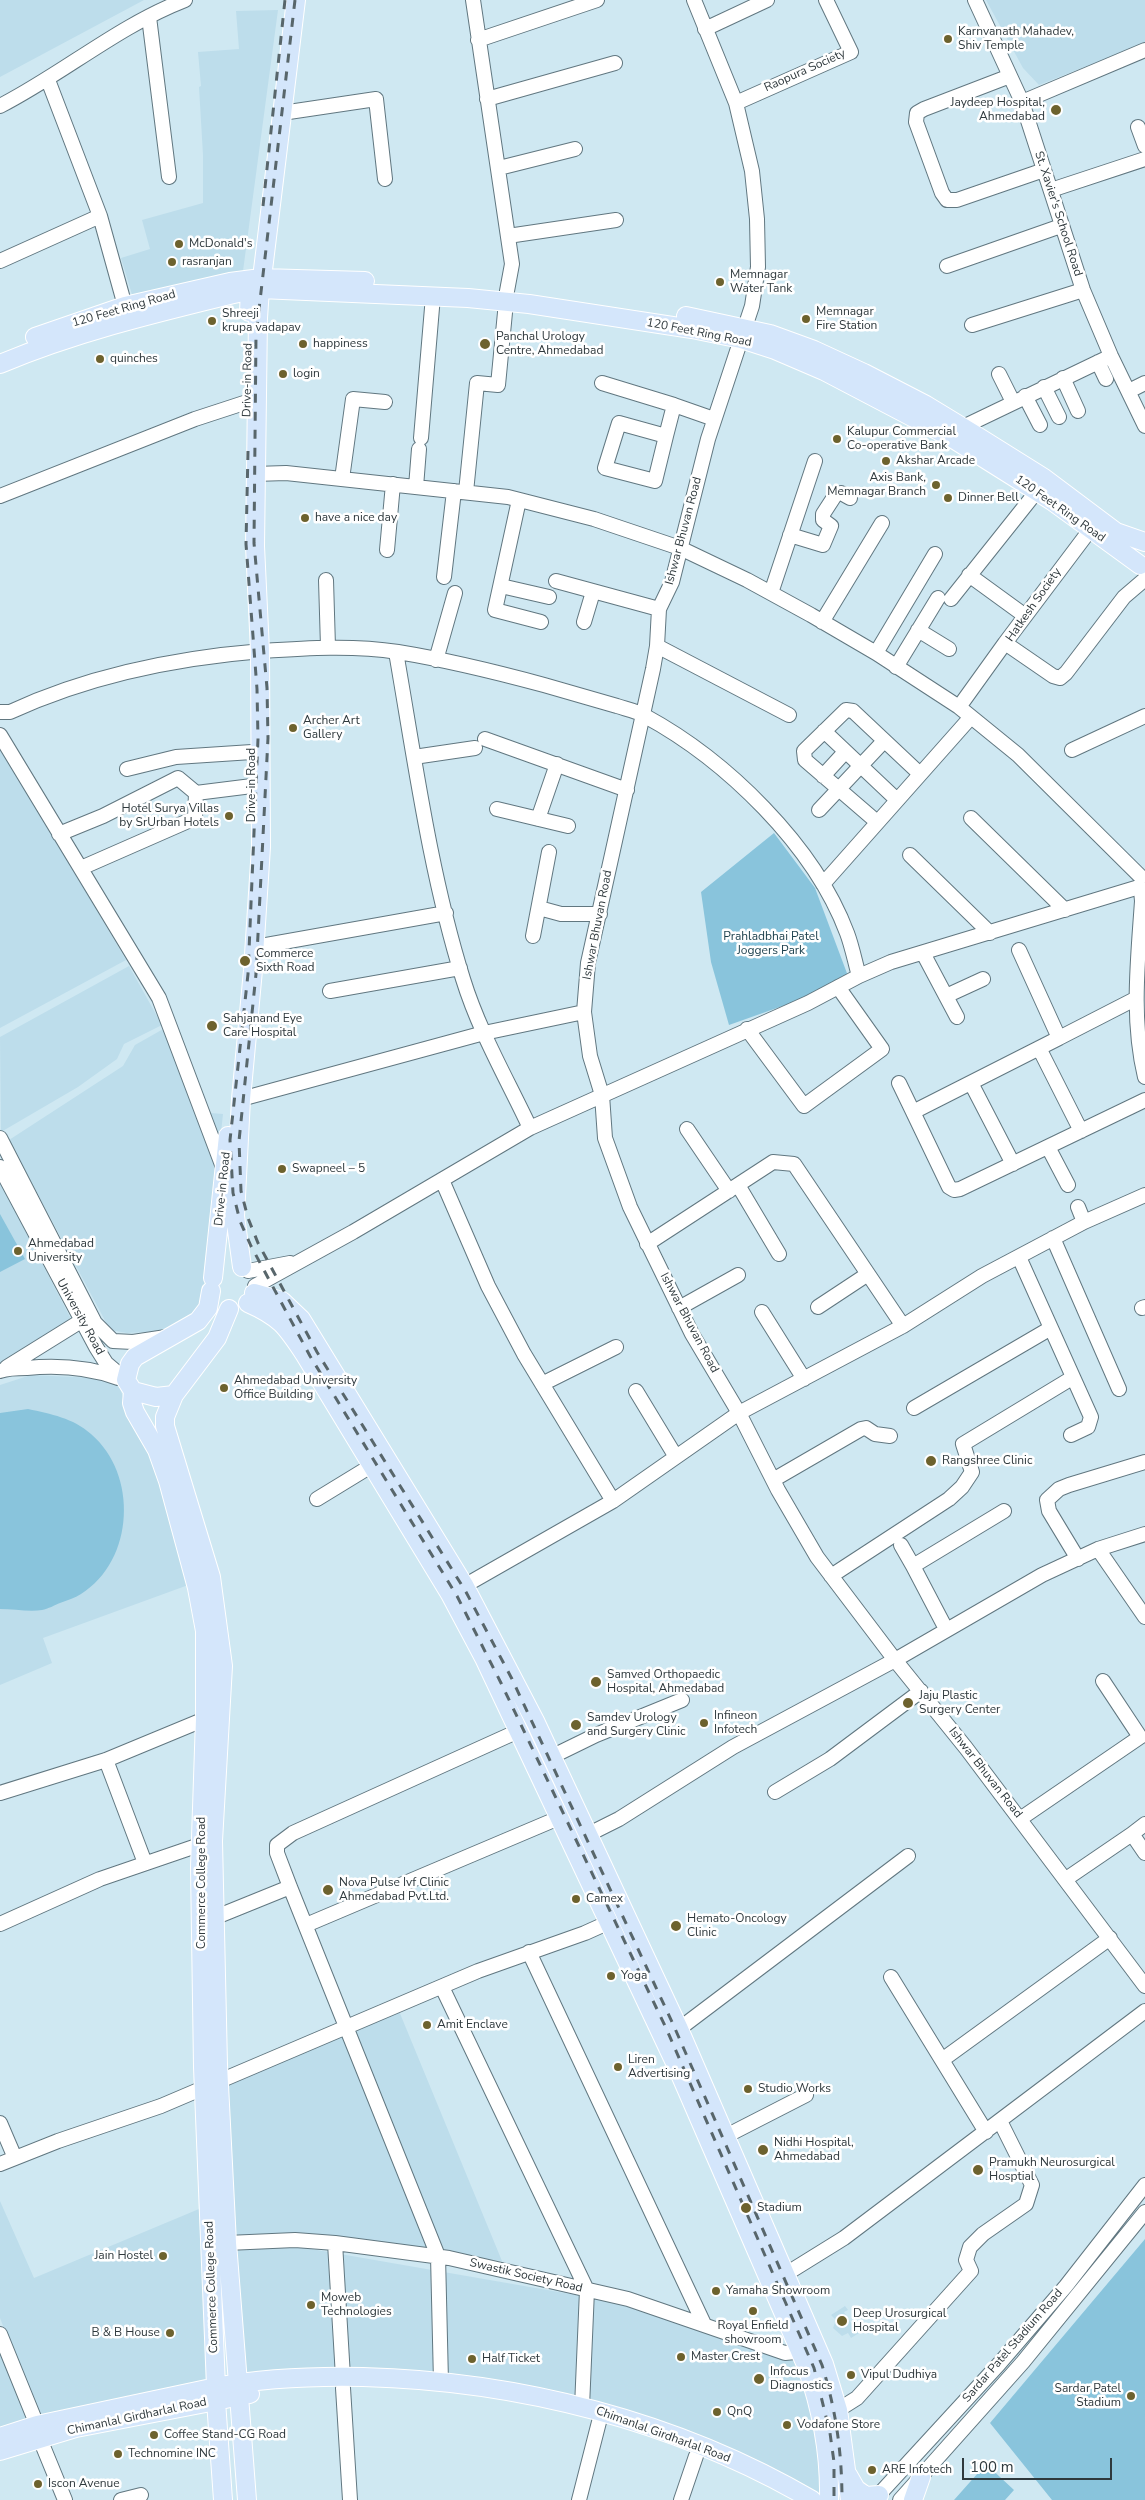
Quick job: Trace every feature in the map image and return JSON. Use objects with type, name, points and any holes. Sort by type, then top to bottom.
[{"type":"main road","name":"Drive-in Road","points":[[249,1284],[235,1216],[241,1099],[255,947],[261,847],[255,651],[246,546],[247,402],[256,284],[287,0]]},
{"type":"main road","points":[[256,284],[282,112],[296,0]]},
{"type":"main road","name":"120 Feet Ring Road","points":[[0,351],[125,306],[256,284],[328,279],[507,296],[692,329],[743,333],[814,350],[926,406],[1044,478],[1116,532],[1142,539]]},
{"type":"main road","name":"Drive-in Road","points":[[129,1386],[130,1364],[135,1357],[198,1321],[208,1308],[212,1285],[244,969],[252,847],[258,318],[256,284]]},
{"type":"main road","name":"120 Feet Ring Road","points":[[0,364],[128,319],[256,284],[433,296],[507,296]]},
{"type":"main road","name":"120 Feet Ring Road","points":[[743,333],[892,405],[950,437],[1037,491],[1090,530],[1143,574]]},
{"type":"main road","points":[[1142,539],[1143,574]]},
{"type":"main road","points":[[249,1284],[239,1308],[229,1309],[218,1303],[212,1285],[222,1268],[228,1265],[249,1284],[271,1314],[286,1327],[371,1466],[457,1590],[484,1658],[561,1817],[580,1838]]},
{"type":"main road","points":[[249,1284],[282,1301],[301,1319],[536,1723],[551,1757],[580,1838],[618,1918],[737,2184],[807,2346],[827,2372],[838,2410],[850,2500]]},
{"type":"main road","name":"Commerce College Road","points":[[229,1309],[217,1338],[174,1395],[165,1417],[166,1426],[211,1577],[223,1666],[222,1706],[207,1842],[216,1917],[212,2084],[227,2243],[247,2500]]},
{"type":"main road","points":[[129,1386],[156,1397],[174,1395]]},
{"type":"main road","name":"Commerce College Road","points":[[129,1386],[135,1412],[157,1450],[168,1481],[197,1588],[205,1631],[216,2394],[223,2500]]},
{"type":"main road","points":[[618,1918],[679,2029],[726,2136],[737,2184],[786,2274],[807,2346],[824,2422],[830,2500]]},
{"type":"main road","name":"Chimanlal Girdharlal Road","points":[[0,2438],[76,2428],[239,2389],[405,2378],[490,2387],[602,2411],[697,2445],[770,2476],[812,2500]]},
{"type":"main road","name":"Chimanlal Girdharlal Road","points":[[343,2382],[489,2398],[600,2422],[696,2456],[766,2486],[789,2500]]},
{"type":"main road","name":"Chimanlal Girdharlal Road","points":[[0,2451],[39,2432]]},
{"type":"main road","points":[[848,2475],[856,2489],[866,2496],[876,2498]]},
{"type":"main road","points":[[913,2500],[921,2477]]},
{"type":"street","points":[[0,106],[48,80],[118,33],[149,17],[166,3],[185,0]]},
{"type":"street","points":[[444,577],[460,492],[477,383],[498,385],[512,264],[473,0]]},
{"type":"street","points":[[478,40],[597,0]]},
{"type":"street","name":"Ishwar Bhuvan Road","points":[[694,0],[736,103],[752,170],[757,219],[758,267],[752,306],[714,419],[672,582],[659,609],[658,646],[588,963],[584,1012],[590,1056],[602,1095],[605,1138],[630,1207],[679,1308],[739,1413],[773,1480],[817,1557],[894,1660],[921,1691],[1066,1879],[1145,1986]]},
{"type":"street","points":[[705,29],[767,0]]},
{"type":"street","name":"Raopura Society","points":[[736,103],[851,52],[826,0]]},
{"type":"street","name":"St. Xavier's School Road","points":[[976,0],[1022,102],[1061,226],[1084,290],[1111,356],[1145,426]]},
{"type":"street","points":[[149,17],[169,177]]},
{"type":"street","points":[[1022,102],[1145,50]]},
{"type":"street","points":[[488,99],[615,62]]},
{"type":"street","points":[[1010,76],[924,109],[917,113],[916,122],[942,193],[947,200],[957,200],[1044,170]]},
{"type":"street","points":[[48,80],[100,216],[125,306]]},
{"type":"street","points":[[282,112],[376,99],[385,179]]},
{"type":"street","points":[[1138,127],[1145,146]]},
{"type":"street","points":[[499,168],[575,149]]},
{"type":"street","points":[[1051,190],[1144,160]]},
{"type":"street","points":[[0,261],[100,216]]},
{"type":"street","points":[[508,236],[616,220]]},
{"type":"street","points":[[947,266],[1061,226]]},
{"type":"street","points":[[972,325],[1084,290]]},
{"type":"street","points":[[416,487],[433,296]]},
{"type":"street","points":[[963,427],[1111,356]]},
{"type":"street","points":[[1098,362],[1106,379]]},
{"type":"street","points":[[999,374],[1040,425]]},
{"type":"street","points":[[1063,378],[1078,411]]},
{"type":"street","points":[[602,383],[714,419]]},
{"type":"street","points":[[1129,391],[1145,383]]},
{"type":"street","points":[[1044,387],[1058,417]]},
{"type":"street","points":[[342,479],[353,399],[385,402]]},
{"type":"street","points":[[0,496],[196,419],[247,402]]},
{"type":"street","points":[[666,436],[619,423],[605,468],[655,481],[674,405]]},
{"type":"street","points":[[771,593],[815,461]]},
{"type":"street","points":[[256,474],[286,473],[460,492],[519,500],[594,519],[680,548],[771,593],[876,653],[959,708],[1018,755],[1143,880],[1135,999],[1139,1052],[1145,1077]]},
{"type":"street","points":[[387,550],[393,484]]},
{"type":"street","points":[[896,666],[918,630],[944,598],[969,575],[1037,491]]},
{"type":"street","points":[[790,535],[823,545],[831,526],[823,520],[823,514],[836,494],[841,493],[850,498]]},
{"type":"street","points":[[519,500],[495,610],[541,622]]},
{"type":"street","points":[[822,622],[882,522]]},
{"type":"street","name":"Hatkesh Society","points":[[1090,530],[1004,643],[1053,676],[1060,678],[1066,674],[1124,596],[1143,574]]},
{"type":"street","points":[[876,653],[935,554]]},
{"type":"street","points":[[969,575],[1024,615]]},
{"type":"street","points":[[326,580],[328,647]]},
{"type":"street","points":[[556,581],[659,609]]},
{"type":"street","points":[[501,586],[549,597]]},
{"type":"street","points":[[584,622],[592,592]]},
{"type":"street","points":[[436,660],[456,593]]},
{"type":"street","points":[[918,630],[949,649]]},
{"type":"street","points":[[959,708],[1004,643]]},
{"type":"street","points":[[658,646],[789,715]]},
{"type":"street","points":[[0,712],[10,712],[69,687],[173,661],[255,651],[328,647],[396,652],[436,660],[524,680],[643,714],[694,747],[760,805],[789,837],[823,884],[847,933],[859,976]]},
{"type":"street","points":[[396,652],[414,757],[446,913],[460,968],[484,1033],[530,1128]]},
{"type":"street","points":[[877,822],[805,760],[804,751],[846,710],[853,712],[920,774]]},
{"type":"street","points":[[1072,750],[1145,716]]},
{"type":"street","points":[[823,884],[970,717]]},
{"type":"street","points":[[824,731],[897,800]]},
{"type":"street","points":[[0,735],[159,998],[224,1172]]},
{"type":"street","points":[[819,810],[884,741]]},
{"type":"street","points":[[414,757],[480,743],[557,764],[627,790]]},
{"type":"street","points":[[127,769],[176,756],[252,752]]},
{"type":"street","points":[[823,776],[845,752]]},
{"type":"street","points":[[538,819],[557,764]]},
{"type":"street","points":[[59,834],[103,816],[178,778],[196,793],[252,786]]},
{"type":"street","points":[[81,868],[195,818],[196,793]]},
{"type":"street","points":[[498,809],[568,826]]},
{"type":"street","points":[[971,818],[1065,910]]},
{"type":"street","points":[[533,936],[549,852]]},
{"type":"street","points":[[910,856],[990,933]]},
{"type":"street","points":[[249,1284],[303,1260],[530,1128],[748,1029],[859,976],[891,962],[1065,910],[1143,880]]},
{"type":"street","points":[[539,908],[561,914],[600,914]]},
{"type":"street","points":[[255,947],[446,913]]},
{"type":"street","points":[[1019,950],[1059,1038]]},
{"type":"street","points":[[923,953],[957,1017]]},
{"type":"street","points":[[330,991],[460,968]]},
{"type":"street","points":[[1145,968],[1142,1001],[1145,1033]]},
{"type":"street","points":[[946,996],[983,979]]},
{"type":"street","points":[[748,1029],[804,1106],[882,1049],[838,987]]},
{"type":"street","points":[[913,1112],[1135,999]]},
{"type":"street","points":[[241,1099],[484,1033],[584,1012]]},
{"type":"street","points":[[1039,1048],[1081,1131]]},
{"type":"street","points":[[971,1082],[1013,1164]]},
{"type":"street","points":[[900,1083],[949,1187],[954,1190],[1013,1164],[1145,1100]]},
{"type":"street","points":[[687,1129],[734,1188],[779,1254]]},
{"type":"street","name":"University Road","points":[[0,1138],[95,1323],[113,1341],[133,1342],[170,1336]]},
{"type":"street","points":[[1048,1147],[1068,1185]]},
{"type":"street","points":[[648,1244],[773,1162],[794,1164],[903,1326]]},
{"type":"street","name":"University Road","points":[[0,1167],[81,1321],[103,1358],[129,1386]]},
{"type":"street","points":[[442,1180],[488,1286],[542,1384],[613,1501]]},
{"type":"street","points":[[457,1590],[613,1501],[739,1413],[903,1326],[982,1276],[1084,1222],[1145,1195]]},
{"type":"street","points":[[1078,1207],[1084,1222]]},
{"type":"street","points":[[1053,1238],[1119,1389]]},
{"type":"street","points":[[1019,1257],[1091,1417],[1088,1427],[1071,1435]]},
{"type":"street","points":[[818,1307],[868,1274]]},
{"type":"street","points":[[679,1308],[738,1275]]},
{"type":"street","points":[[762,1312],[804,1379]]},
{"type":"street","points":[[2,1370],[81,1321]]},
{"type":"street","points":[[914,1408],[1050,1328]]},
{"type":"street","points":[[542,1384],[616,1347]]},
{"type":"street","points":[[2,1370],[68,1366],[99,1371],[129,1386]]},
{"type":"street","points":[[831,1576],[949,1499],[962,1487],[972,1472],[963,1444],[1072,1378]]},
{"type":"street","points":[[636,1391],[676,1457]]},
{"type":"street","points":[[773,1480],[861,1429],[866,1428],[875,1434],[890,1436]]},
{"type":"street","points":[[1078,1558],[1049,1511],[1047,1500],[1051,1494],[1069,1485],[1145,1462]]},
{"type":"street","points":[[317,1499],[371,1466]]},
{"type":"street","points":[[913,1566],[1004,1511]]},
{"type":"street","points":[[580,1838],[627,1814],[734,1747],[894,1660],[1042,1575],[1098,1549],[1145,1534]]},
{"type":"street","points":[[901,1545],[946,1629]]},
{"type":"street","points":[[1098,1549],[1143,1610]]},
{"type":"street","points":[[1020,1819],[1142,1741],[1103,1681]]},
{"type":"street","points":[[775,1792],[830,1759],[921,1691]]},
{"type":"street","points":[[551,1757],[596,1735],[682,1700]]},
{"type":"street","points":[[0,1793],[106,1760],[205,1719],[222,1706]]},
{"type":"street","points":[[441,2382],[438,2256],[290,1887],[277,1853],[277,1846],[286,1838],[536,1723]]},
{"type":"street","points":[[106,1760],[145,1863]]},
{"type":"street","points":[[306,1925],[561,1817]]},
{"type":"street","points":[[1066,1879],[1145,1824]]},
{"type":"street","points":[[1132,1834],[1145,1853]]},
{"type":"street","points":[[1,1920],[100,1879],[207,1842]]},
{"type":"street","points":[[679,2029],[908,1856]]},
{"type":"street","points":[[216,1917],[290,1887]]},
{"type":"street","points":[[0,2164],[58,2141],[161,2106],[442,1987],[529,1952],[585,1933],[618,1918]]},
{"type":"street","points":[[942,2060],[1110,1938]]},
{"type":"street","points":[[529,1952],[704,2324]]},
{"type":"street","points":[[891,1977],[986,2132]]},
{"type":"street","points":[[442,1987],[587,2290],[582,2407]]},
{"type":"street","points":[[786,2274],[844,2238],[1145,2011]]},
{"type":"street","points":[[726,2136],[806,2095]]},
{"type":"street","points":[[838,2410],[857,2398],[972,2271],[966,2260],[970,2247],[983,2234],[1026,2204],[1032,2186],[1000,2121]]},
{"type":"street","points":[[0,2123],[15,2158]]},
{"type":"street","name":"Sardar Patel Stadium Road","points":[[876,2498],[1011,2350],[1145,2185]]},
{"type":"street","name":"Sardar Patel Stadium Road","points":[[900,2500],[1023,2362],[1145,2212]]},
{"type":"street","name":"Swastik Society Road","points":[[227,2243],[296,2240],[438,2256],[628,2299],[704,2324],[785,2354],[807,2346]]},
{"type":"street","points":[[335,2243],[350,2500]]},
{"type":"street","points":[[0,2334],[65,2500]]},
{"type":"street","points":[[1011,2350],[1023,2362]]},
{"type":"street","points":[[954,2413],[967,2425]]},
{"type":"street","points":[[579,2500],[600,2422]]},
{"type":"street","points":[[681,2500],[696,2456]]},
{"type":"street","points":[[121,2500],[141,2495]]},
{"type":"shaded area","points":[[0,0],[144,0],[0,77]]},
{"type":"shaded area","points":[[986,0],[1145,0],[1145,43],[1039,85],[1023,68]]},
{"type":"shaded area","points":[[278,10],[243,271],[133,298],[121,258],[150,249],[142,220],[203,203],[203,155],[199,87],[201,86],[198,52],[239,49],[236,11]]},
{"type":"shaded area","points":[[0,747],[126,960],[0,1028]]},
{"type":"shaded area","points":[[129,966],[162,1025],[124,1044],[117,1059],[78,1087],[1,1132],[0,1037]]},
{"type":"shaded area","points":[[165,1028],[198,1112],[223,1114],[203,1300],[195,1315],[164,1331],[127,1333],[110,1330],[9,1140],[123,1066],[135,1045]]},
{"type":"shaded area","name":"Ahmedabad University","points":[[0,1182],[71,1319],[0,1364]]},
{"type":"shaded area","points":[[31,1375],[95,1378],[119,1386],[126,1405],[151,1452],[191,1584],[43,1638],[52,1663],[0,1685],[0,1385]]},
{"type":"shaded area","points":[[399,2011],[502,2261],[297,2238],[235,2238],[228,2080]]},
{"type":"shaded area","points":[[0,2201],[34,2278],[199,2209],[207,2381],[39,2418],[0,2318]]},
{"type":"shaded area","points":[[294,2246],[622,2303],[798,2357],[817,2414],[825,2500],[772,2472],[492,2381],[244,2377],[233,2248]]},
{"type":"shaded area","name":"Deep Urosurgical Hospital","points":[[845,2306],[848,2310],[844,2312],[851,2323],[861,2324],[864,2330],[851,2338],[848,2333],[842,2336],[833,2328],[836,2320],[831,2315]]},
{"type":"shaded area","points":[[0,2344],[32,2419],[0,2428]]},
{"type":"green space","name":"Prahladbhai Patel Joggers Park","points":[[774,833],[815,888],[848,976],[791,1003],[729,1025],[711,962],[701,892]]},
{"type":"green space","points":[[0,1214],[25,1259],[0,1272]]},
{"type":"green space","points":[[28,1409],[61,1417],[77,1424],[91,1434],[106,1451],[117,1471],[123,1493],[124,1516],[120,1539],[112,1560],[99,1579],[74,1598],[42,1610],[27,1611],[0,1609],[0,1413]]},
{"type":"green space","points":[[1145,2239],[1145,2500],[1052,2500],[990,2423]]},
{"type":"green space","points":[[986,2464],[1014,2490],[1005,2500],[954,2500]]},
{"type":"railway","points":[[263,206],[285,0]]},
{"type":"railway","points":[[295,0],[256,335],[254,543],[267,688],[268,738],[256,974],[239,1141],[241,1191],[248,1218],[258,1243],[317,1352],[466,1592],[512,1679],[673,2024],[822,2365],[831,2398],[837,2432],[841,2465],[842,2500]]},
{"type":"railway","points":[[248,451],[246,544],[257,689],[258,739],[248,974],[230,1140],[233,1193],[240,1221],[251,1246],[310,1356],[457,1596],[501,1683],[666,2028],[814,2368],[830,2433],[834,2462],[834,2500]]},
{"type":"place","name":"Karnvanath Mahadev, Shiv Temple","points":[[948,39]]},
{"type":"place","name":"Jaydeep Hospital, Ahmedabad","points":[[1056,110]]},
{"type":"place","name":"McDonald's","points":[[179,244]]},
{"type":"place","name":"rasranjan","points":[[172,262]]},
{"type":"place","name":"Memnagar Water Tank","points":[[720,282]]},
{"type":"place","name":"Memnagar Fire Station","points":[[806,319]]},
{"type":"place","name":"Shreeji krupa vadapav","points":[[212,321]]},
{"type":"place","name":"happiness","points":[[303,344]]},
{"type":"place","name":"Panchal Urology Centre, Ahmedabad","points":[[485,344]]},
{"type":"place","name":"quinches","points":[[100,359]]},
{"type":"place","name":"login","points":[[283,374]]},
{"type":"place","name":"Kalupur Commercial Co-operative Bank","points":[[837,439]]},
{"type":"place","name":"Akshar Arcade","points":[[886,461]]},
{"type":"place","name":"Axis Bank, Memnagar Branch","points":[[936,485]]},
{"type":"place","name":"Dinner Bell","points":[[948,498]]},
{"type":"place","name":"have a nice day","points":[[305,518]]},
{"type":"place","name":"Archer Art Gallery","points":[[293,728]]},
{"type":"place","name":"Hotel Surya Villas by SrUrban Hotels","points":[[229,816]]},
{"type":"place","name":"Commerce Sixth Road","points":[[245,961]]},
{"type":"place","name":"Sahjanand Eye Care Hospital","points":[[212,1026]]},
{"type":"place","name":"Swapneel – 5","points":[[282,1169]]},
{"type":"place","name":"Ahmedabad University","points":[[18,1251]]},
{"type":"place","name":"Ahmedabad University Office Building","points":[[224,1388]]},
{"type":"place","name":"Rangshree Clinic","points":[[931,1461]]},
{"type":"place","name":"Samved Orthopaedic Hospital, Ahmedabad","points":[[596,1682]]},
{"type":"place","name":"Jaju Plastic Surgery Center","points":[[908,1703]]},
{"type":"place","name":"Infineon Infotech","points":[[704,1723]]},
{"type":"place","name":"Samdev Urology and Surgery Clinic","points":[[576,1725]]},
{"type":"place","name":"Nova Pulse Ivf Clinic Ahmedabad Pvt.Ltd.","points":[[328,1890]]},
{"type":"place","name":"Camex","points":[[576,1899]]},
{"type":"place","name":"Hemato-Oncology Clinic","points":[[676,1926]]},
{"type":"place","name":"Yoga","points":[[611,1976]]},
{"type":"place","name":"Amit Enclave","points":[[427,2025]]},
{"type":"place","name":"Liren Advertising","points":[[618,2067]]},
{"type":"place","name":"Studio Works","points":[[748,2089]]},
{"type":"place","name":"Nidhi Hospital, Ahmedabad","points":[[763,2150]]},
{"type":"place","name":"Pramukh Neurosurgical Hosptial","points":[[978,2170]]},
{"type":"place","name":"Stadium","points":[[746,2208]]},
{"type":"place","name":"Jain Hostel","points":[[163,2256]]},
{"type":"place","name":"Yamaha Showroom","points":[[716,2291]]},
{"type":"place","name":"Moweb Technologies","points":[[311,2305]]},
{"type":"place","name":"Royal Enfield showroom","points":[[753,2311]]},
{"type":"place","name":"Deep Urosurgical Hospital","points":[[842,2321]]},
{"type":"place","name":"B & B House","points":[[170,2333]]},
{"type":"place","name":"Master Crest","points":[[681,2357]]},
{"type":"place","name":"Half Ticket","points":[[472,2359]]},
{"type":"place","name":"Vipul Dudhiya","points":[[851,2375]]},
{"type":"place","name":"Infocus Diagnostics","points":[[759,2379]]},
{"type":"place","name":"Sardar Patel Stadium","points":[[1131,2396]]},
{"type":"place","name":"QnQ","points":[[717,2412]]},
{"type":"place","name":"Vodafone Store","points":[[787,2425]]},
{"type":"place","name":"Coffee Stand-CG Road","points":[[154,2435]]},
{"type":"place","name":"Technomine INC","points":[[118,2454]]},
{"type":"place","name":"ARE Infotech","points":[[872,2470]]},
{"type":"place","name":"Iscon Avenue","points":[[38,2484]]}]
